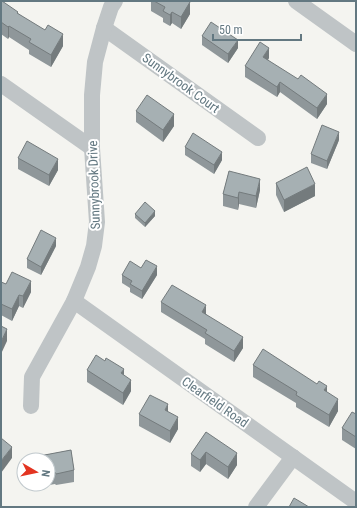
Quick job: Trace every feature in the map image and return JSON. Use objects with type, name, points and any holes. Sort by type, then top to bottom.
[{"type":"street","name":"Sunnybrook Drive","points":[[31,406],[32,376],[74,301],[88,267],[94,246],[97,222],[92,148],[92,95],[95,62],[104,28],[111,7],[115,1]]},
{"type":"street","points":[[296,1],[356,44]]},
{"type":"street","name":"Sunnybrook Court","points":[[104,28],[258,138]]},
{"type":"street","points":[[1,84],[92,148]]},
{"type":"street","name":"Clearfield Road","points":[[74,301],[356,502]]},
{"type":"street","points":[[256,507],[293,457]]},
{"type":"building","points":[[1,1],[18,12],[17,13],[45,30],[48,25],[63,34],[51,55],[29,42],[31,39],[1,22]]},
{"type":"building","points":[[154,1],[190,2],[181,17],[172,12],[170,15],[163,11],[165,7]]},
{"type":"building","points":[[211,22],[238,40],[228,54],[202,36]]},
{"type":"building","points":[[260,42],[269,48],[263,57],[298,79],[301,75],[327,94],[317,108],[280,82],[277,87],[245,66]]},
{"type":"building","points":[[147,95],[174,114],[163,130],[136,111]]},
{"type":"building","points":[[322,125],[339,132],[327,161],[311,154]]},
{"type":"building","points":[[193,133],[222,152],[214,165],[185,147]]},
{"type":"building","points":[[27,141],[58,159],[49,175],[18,158]]},
{"type":"building","points":[[307,167],[315,184],[284,200],[276,183]]},
{"type":"building","points":[[229,171],[260,179],[256,196],[239,192],[238,198],[223,194]]},
{"type":"building","points":[[145,202],[155,211],[145,223],[135,214]]},
{"type":"building","points":[[41,230],[56,238],[41,267],[27,259]]},
{"type":"building","points":[[146,260],[157,266],[142,291],[130,284],[132,281],[122,275],[130,261],[141,268]]},
{"type":"building","points":[[12,272],[31,281],[23,296],[19,295],[12,309],[1,304],[1,282],[6,284]]},
{"type":"building","points":[[172,285],[206,305],[202,312],[243,337],[234,351],[205,333],[207,330],[161,302]]},
{"type":"building","points":[[1,326],[7,329],[1,342]]},
{"type":"building","points":[[263,349],[317,384],[319,381],[327,386],[324,390],[338,399],[329,415],[296,395],[297,392],[253,365]]},
{"type":"building","points":[[96,355],[105,361],[106,358],[124,369],[121,373],[131,380],[123,393],[87,370]]},
{"type":"building","points":[[150,395],[168,404],[165,410],[178,417],[170,431],[139,414]]},
{"type":"building","points":[[352,412],[356,414],[356,437],[342,428]]},
{"type":"building","points":[[206,432],[237,453],[228,467],[206,452],[200,460],[191,454]]},
{"type":"building","points":[[1,438],[12,447],[1,461]]},
{"type":"building","points":[[71,450],[74,470],[56,474],[56,453]]},
{"type":"building","points":[[294,498],[309,507],[289,507]]}]
